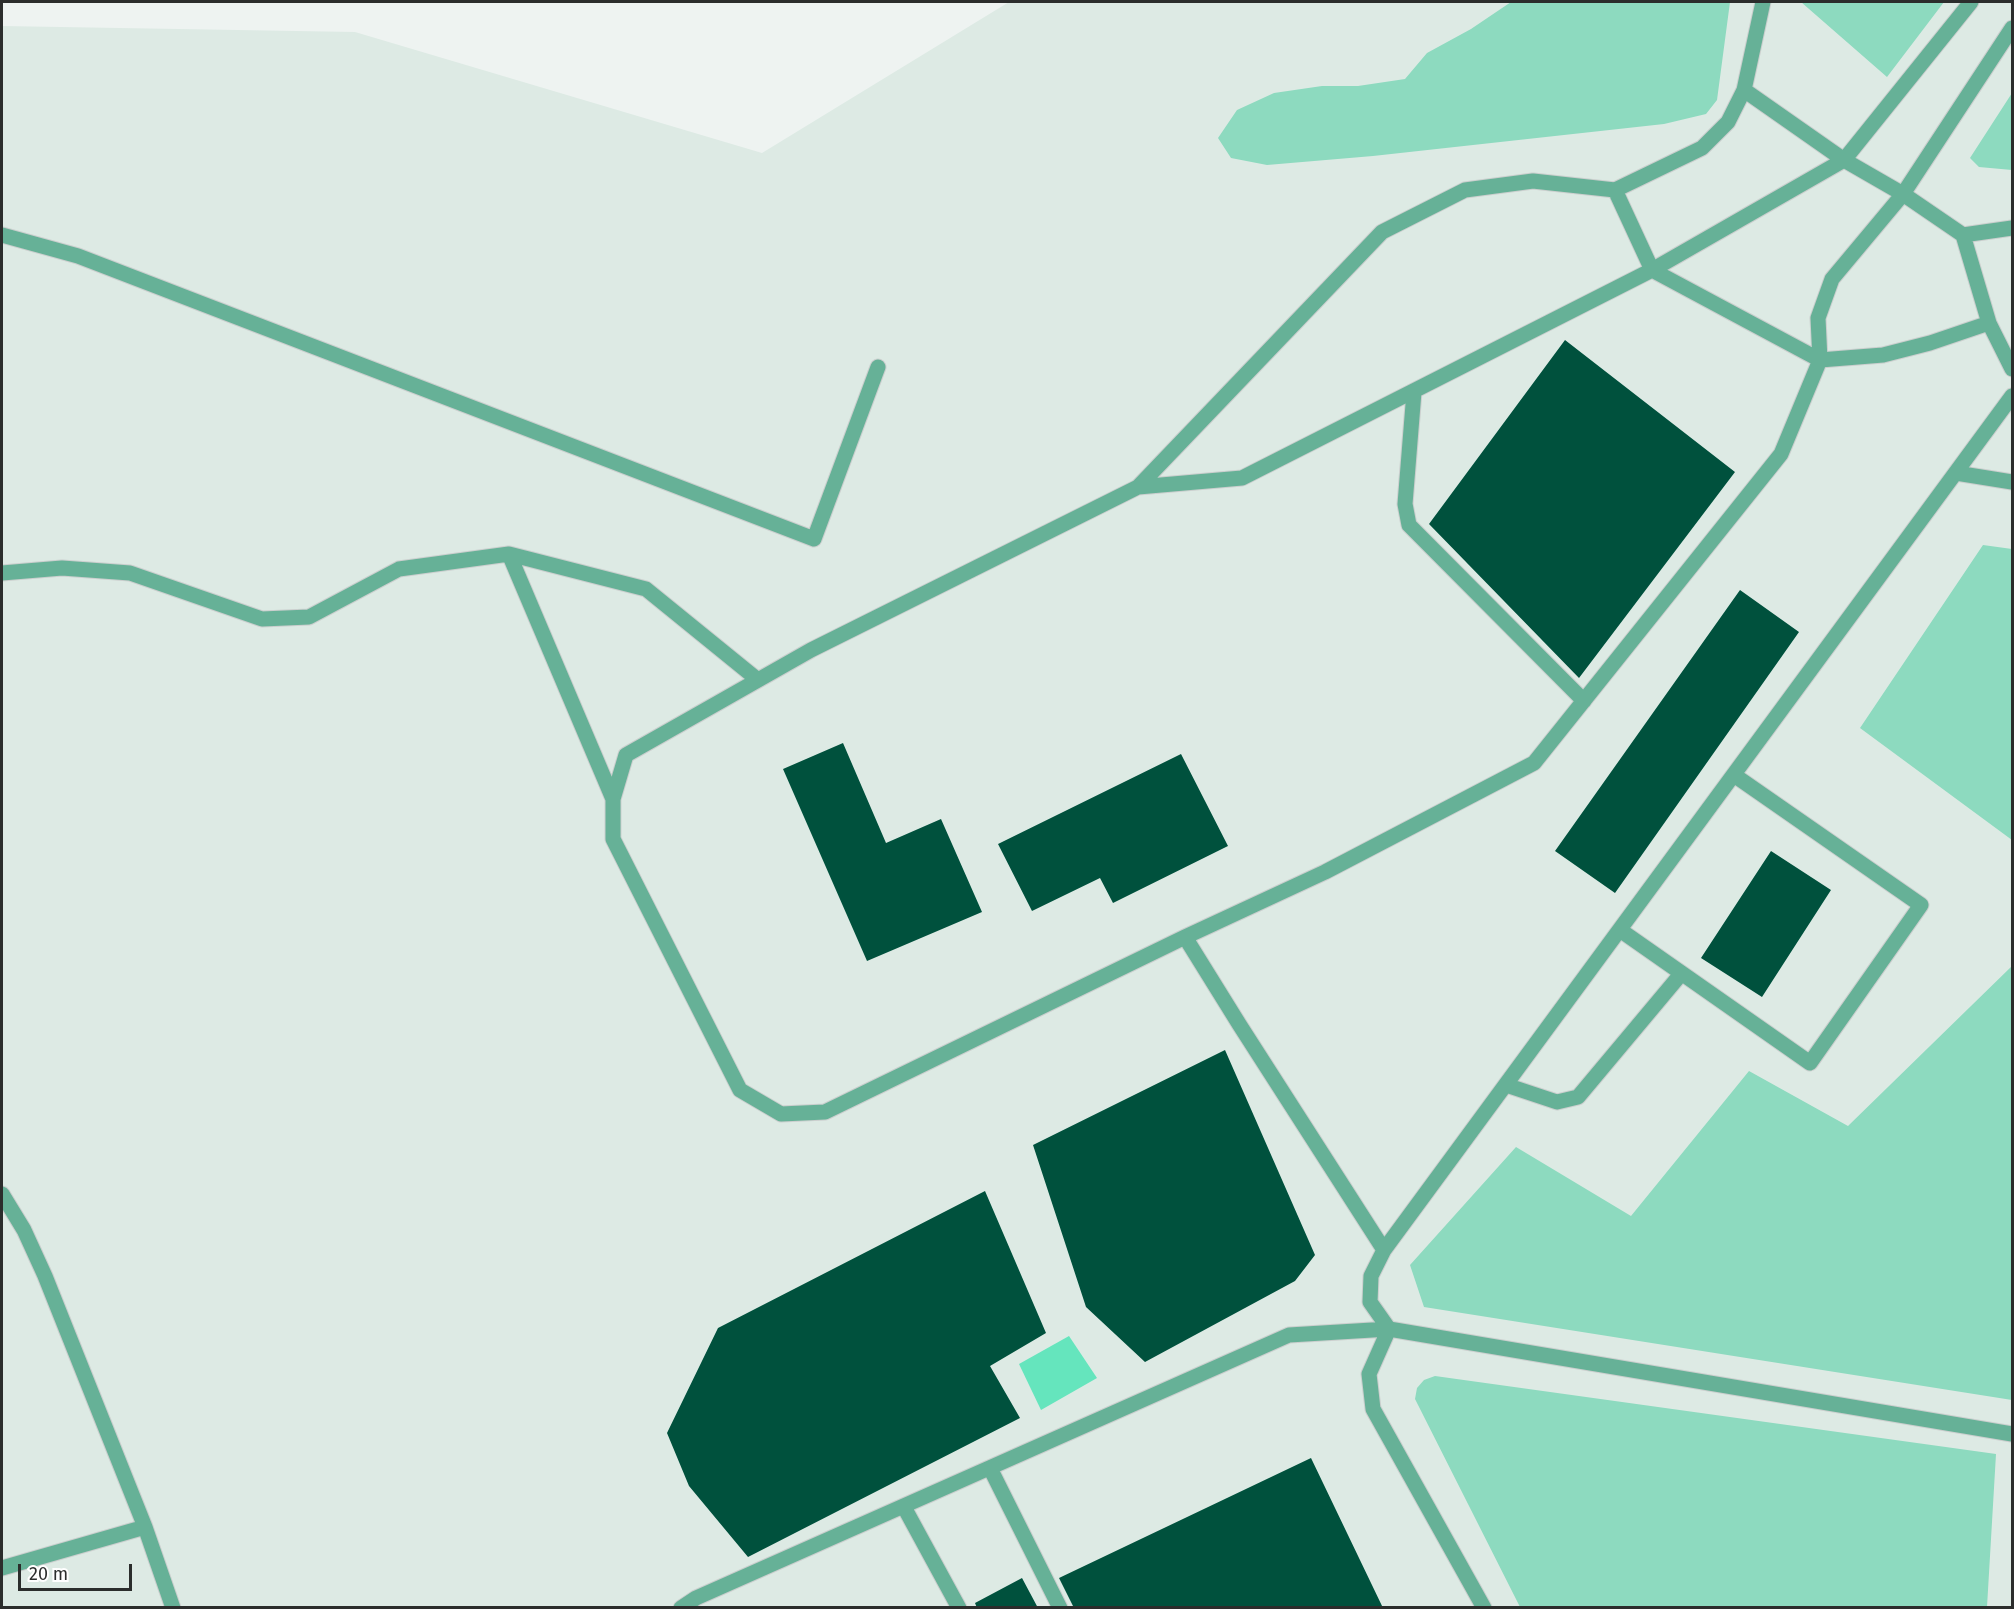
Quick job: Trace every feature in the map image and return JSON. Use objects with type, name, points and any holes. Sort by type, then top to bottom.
[{"type":"lane","points":[[1763,2],[1744,90],[1728,122],[1702,148],[1615,190],[1533,181],[1465,190],[1383,232],[1138,487],[811,650],[626,755],[613,799],[613,839],[740,1090],[781,1114],[825,1112],[1185,936],[1325,872],[1534,763],[1781,454],[1820,360],[1818,318],[1832,279],[1903,194],[2013,28]]},
{"type":"lane","points":[[1138,487],[1242,478],[1652,270],[1844,160],[1971,2]]},
{"type":"lane","points":[[1744,90],[1844,160],[1903,194],[1963,235],[1989,323],[2013,369]]},
{"type":"lane","points":[[1615,190],[1652,270],[1820,360],[1884,355],[1930,343],[1989,323]]},
{"type":"lane","points":[[1963,235],[2013,228]]},
{"type":"lane","points":[[2,236],[78,256],[814,539],[878,367]]},
{"type":"lane","points":[[1414,392],[1405,504],[1409,525],[1584,701]]},
{"type":"lane","points":[[1389,1329],[1370,1302],[1371,1276],[1384,1250],[2013,396]]},
{"type":"lane","points":[[1956,473],[2013,482]]},
{"type":"lane","points":[[2,573],[62,568],[130,573],[262,619],[309,617],[399,569],[509,554],[646,589],[758,680]]},
{"type":"lane","points":[[509,554],[613,799]]},
{"type":"lane","points":[[1620,930],[1810,1063],[1922,905],[1734,775]]},
{"type":"lane","points":[[1185,936],[1384,1250]]},
{"type":"lane","points":[[1506,1084],[1557,1102],[1578,1097],[1681,974]]},
{"type":"lane","points":[[2,1194],[24,1230],[45,1276],[145,1527],[173,1608]]},
{"type":"lane","points":[[1389,1329],[1369,1374],[1373,1409],[1484,1608]]},
{"type":"lane","points":[[681,1608],[696,1598],[1289,1335],[1389,1329],[2013,1434]]},
{"type":"lane","points":[[990,1468],[1060,1608]]},
{"type":"lane","points":[[904,1507],[959,1608]]},
{"type":"lane","points":[[2,1568],[145,1527]]},
{"type":"shaded area","points":[[1009,2],[2012,2],[2012,1607],[2,1608],[2,26],[355,32],[762,153]]},
{"type":"shaded area","points":[[1511,2],[1730,2],[1717,100],[1706,114],[1664,124],[1373,156],[1267,165],[1231,158],[1218,138],[1237,110],[1274,93],[1322,86],[1358,86],[1405,79],[1427,53],[1471,29]]},
{"type":"shaded area","points":[[1801,2],[1944,2],[1887,77]]},
{"type":"shaded area","points":[[2012,93],[2012,170],[1979,167],[1970,158]]},
{"type":"shaded area","points":[[1983,545],[2012,549],[2012,840],[1860,728]]},
{"type":"shaded area","points":[[2012,966],[2012,1400],[1424,1307],[1410,1265],[1516,1147],[1631,1216],[1749,1071],[1848,1126]]},
{"type":"shaded area","points":[[1069,1336],[1097,1378],[1041,1410],[1019,1364]]},
{"type":"shaded area","points":[[1435,1376],[1996,1454],[1987,1607],[1520,1607],[1415,1399],[1417,1388],[1424,1380]]},
{"type":"building","points":[[1565,340],[1735,472],[1579,678],[1429,524]]},
{"type":"building","points":[[1740,590],[1799,632],[1615,893],[1555,851]]},
{"type":"building","points":[[843,743],[886,843],[941,819],[982,912],[867,961],[783,769]]},
{"type":"building","points":[[1181,754],[1228,846],[1113,903],[1100,878],[1032,911],[998,844]]},
{"type":"building","points":[[1771,851],[1831,890],[1762,997],[1701,958]]},
{"type":"building","points":[[1225,1050],[1315,1255],[1295,1281],[1145,1362],[1086,1307],[1033,1145]]},
{"type":"building","points":[[985,1191],[1046,1333],[990,1366],[1020,1418],[748,1557],[689,1486],[667,1433],[718,1328]]},
{"type":"building","points":[[1311,1458],[1383,1608],[1074,1608],[1059,1578]]},
{"type":"building","points":[[1022,1578],[1038,1608],[977,1608],[975,1603]]}]
